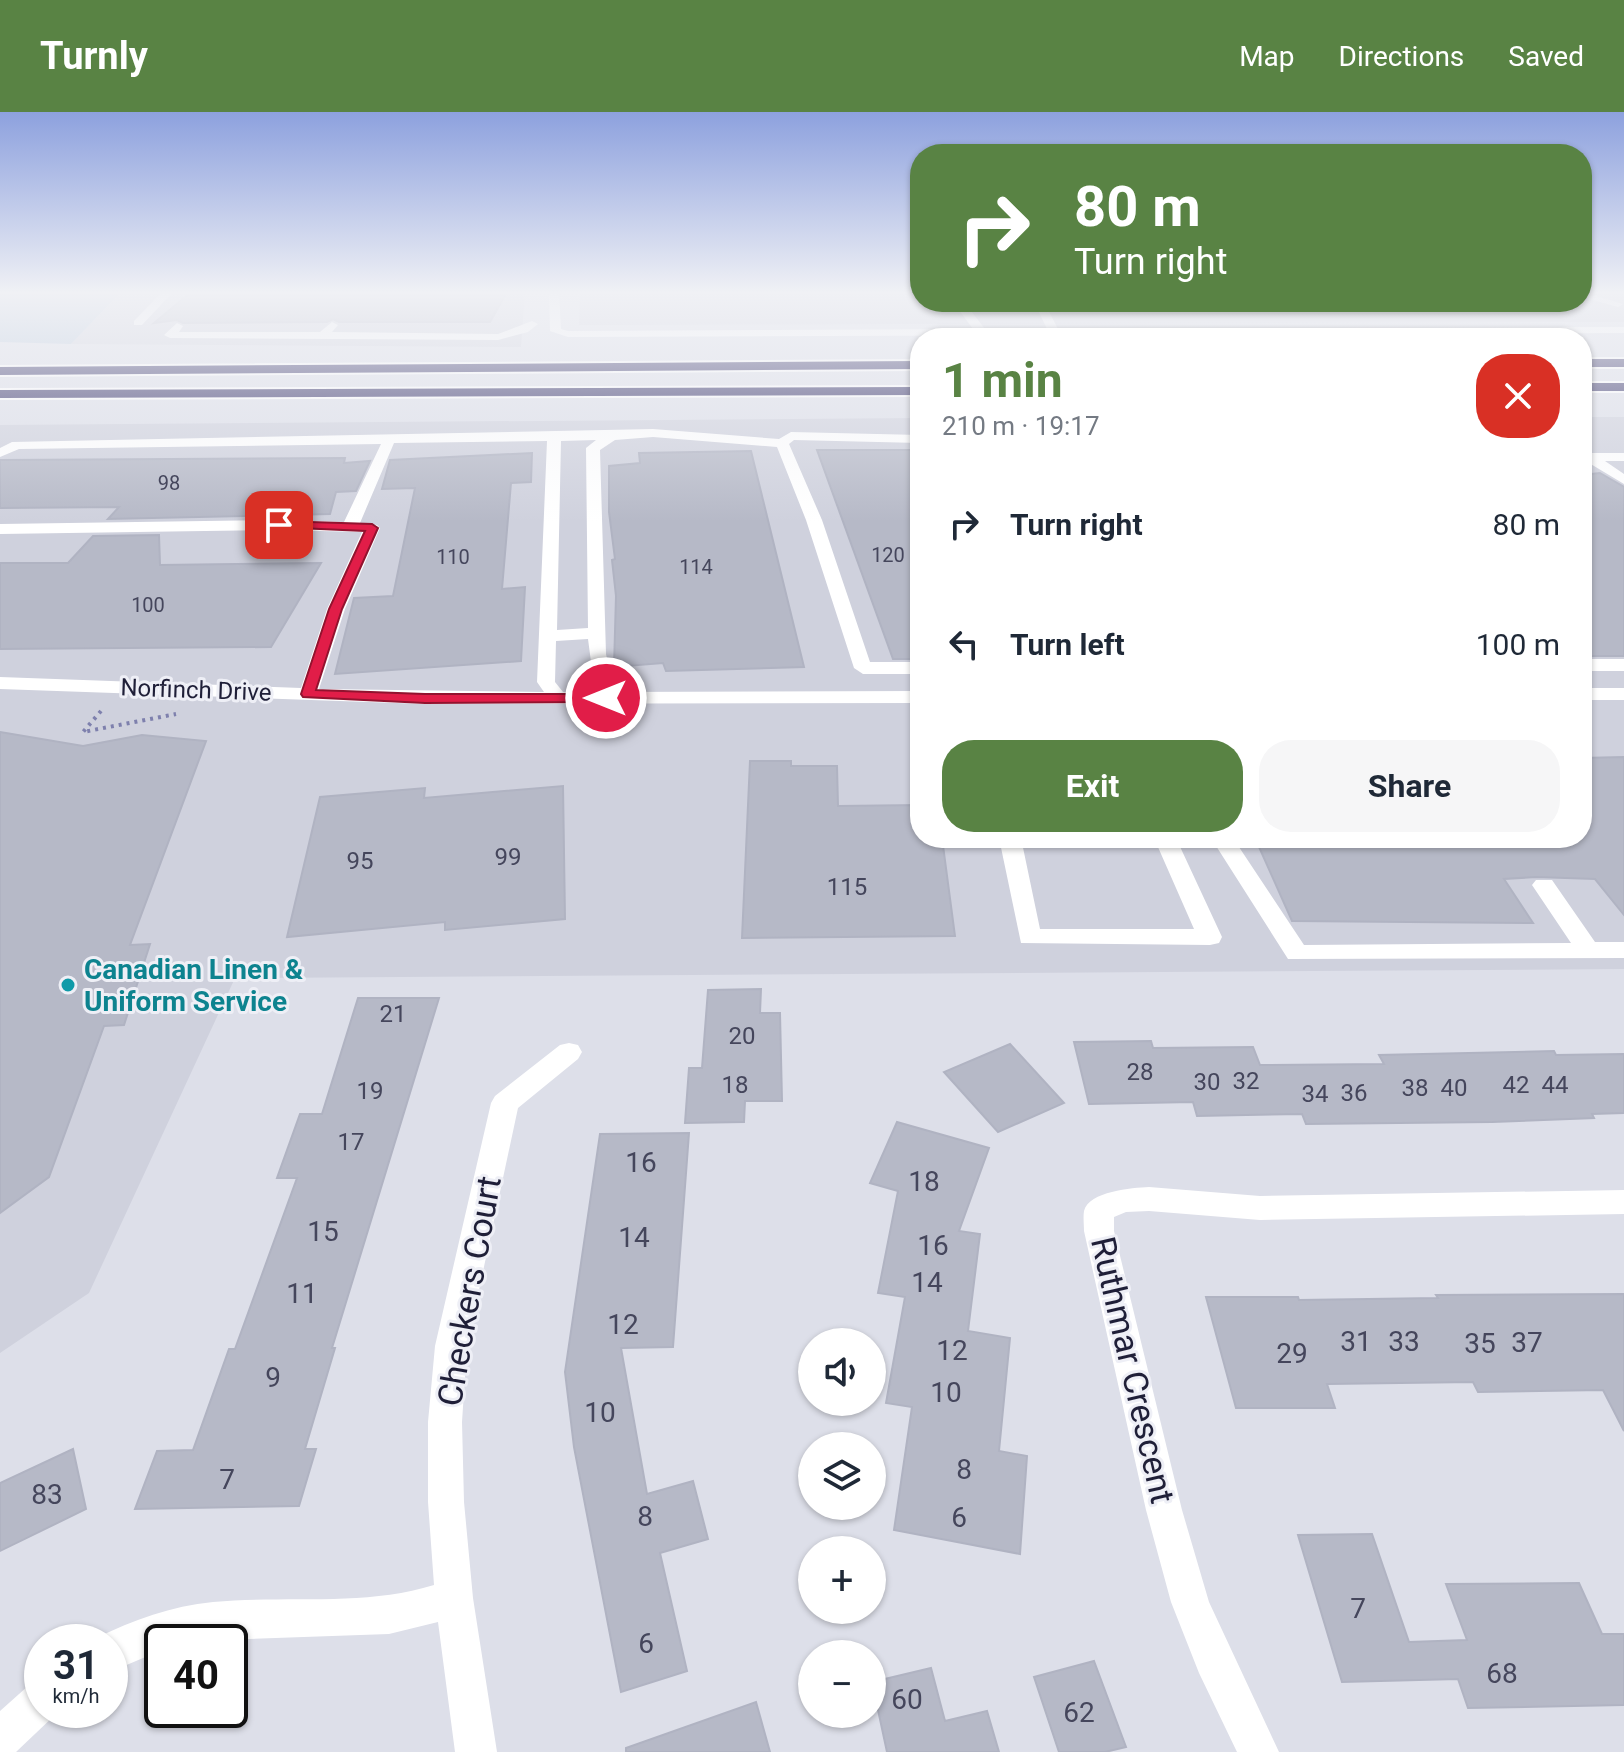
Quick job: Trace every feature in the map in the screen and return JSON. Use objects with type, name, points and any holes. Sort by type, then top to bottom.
[{"type":"highway","points":[[0,371],[205,369]]},
{"type":"highway","points":[[1592,387],[1624,387]]},
{"type":"highway","points":[[0,394],[910,391]]},
{"type":"highway","points":[[121,408],[227,406],[473,393]]},
{"type":"street","points":[[0,453],[17,445],[653,433],[782,443],[791,436],[910,439]]},
{"type":"street","points":[[554,436],[546,682],[558,698]]},
{"type":"street","points":[[606,698],[597,654],[593,448],[612,436]]},
{"type":"street","points":[[350,527],[390,438]]},
{"type":"street","points":[[782,443],[814,520],[863,668],[869,697]]},
{"type":"street","points":[[1592,457],[1624,457]]},
{"type":"street","points":[[1592,459],[1624,480]]},
{"type":"street","points":[[1592,473],[1624,494]]},
{"type":"street","points":[[0,529],[372,528],[336,609],[308,694]]},
{"type":"street","points":[[548,636],[596,633]]},
{"type":"street","points":[[1592,665],[1624,665]]},
{"type":"street","points":[[863,668],[910,668]]},
{"type":"street","name":"Norfinch Drive","points":[[0,683],[308,694],[558,698],[910,697]]},
{"type":"street","points":[[1592,694],[1624,694]]},
{"type":"street","points":[[1012,848],[1030,937],[1210,937],[1170,848]]},
{"type":"street","points":[[1229,848],[1297,953],[1624,950]]},
{"type":"street","points":[[1544,885],[1589,951]]},
{"type":"street","name":"Checkers Court","points":[[476,1752],[454,1598],[446,1502],[445,1422],[451,1346],[505,1103],[569,1052]]},
{"type":"street","name":"Ruthmar Crescent","points":[[1258,1752],[1191,1604],[1150,1453],[1130,1355],[1099,1231],[1099,1211],[1122,1200],[1149,1199],[1260,1208],[1624,1202]]},
{"type":"street","points":[[128,1642],[202,1622],[392,1615],[454,1598]]},
{"type":"street","points":[[0,1739],[24,1717]]},
{"type":"path","points":[[101,711],[83,732],[176,714]]},
{"type":"shaded area","points":[[1592,417],[1624,417],[1624,969],[235,978],[89,1293],[0,1353],[0,425],[910,418],[910,848],[1592,848]]},
{"type":"building","points":[[817,450],[910,450],[910,659],[893,659]]},
{"type":"building","points":[[751,451],[804,667],[666,671],[663,663],[614,667],[616,596],[609,512],[609,466],[640,463],[639,453]]},
{"type":"building","points":[[532,453],[531,482],[511,483],[502,589],[525,587],[521,661],[335,674],[354,598],[393,596],[415,488],[382,489],[390,460]]},
{"type":"building","points":[[345,458],[344,463],[370,461],[356,491],[336,492],[330,514],[108,519],[119,507],[0,508],[0,460]]},
{"type":"building","points":[[1600,473],[1624,487],[1624,656],[1592,656],[1592,474]]},
{"type":"building","points":[[159,535],[160,565],[321,563],[271,647],[0,649],[0,563],[68,563],[93,536]]},
{"type":"building","name":"Canadian Linen & Uniform Service","points":[[0,732],[83,746],[142,735],[206,741],[130,945],[150,944],[124,1025],[104,1026],[49,1177],[0,1213]]},
{"type":"building","points":[[1624,757],[1624,915],[1595,879],[1536,877],[1504,879],[1533,923],[1292,921],[1259,848],[1592,848],[1592,758]]},
{"type":"building","points":[[750,761],[791,761],[791,766],[837,766],[838,806],[910,805],[910,848],[943,848],[955,936],[742,938]]},
{"type":"building","points":[[563,786],[565,919],[445,930],[445,922],[287,937],[320,797],[425,788],[424,798]]},
{"type":"building","points":[[761,989],[760,1013],[780,1013],[782,1101],[745,1101],[744,1122],[685,1123],[689,1068],[702,1068],[708,990]]},
{"type":"building","points":[[358,998],[439,998],[332,1348],[335,1348],[305,1449],[316,1449],[299,1506],[135,1509],[157,1451],[193,1450],[229,1349],[235,1349],[297,1178],[277,1178],[300,1114],[322,1114]]},
{"type":"building","points":[[1151,1041],[1153,1048],[1253,1047],[1260,1065],[1384,1064],[1379,1055],[1554,1051],[1556,1055],[1624,1054],[1624,1113],[1592,1114],[1594,1118],[1492,1122],[1306,1124],[1302,1114],[1197,1116],[1193,1102],[1089,1104],[1074,1042]]},
{"type":"building","points":[[1010,1044],[1064,1103],[998,1132],[944,1072]]},
{"type":"building","points":[[897,1122],[989,1148],[959,1231],[980,1234],[968,1331],[1010,1338],[999,1451],[1027,1456],[1020,1554],[894,1530],[912,1407],[886,1403],[905,1297],[878,1293],[898,1191],[870,1183]]},
{"type":"building","points":[[689,1133],[673,1347],[621,1348],[647,1494],[693,1481],[708,1539],[660,1553],[687,1671],[621,1692],[574,1447],[565,1372],[600,1134]]},
{"type":"building","points":[[1624,1294],[1624,1431],[1603,1390],[1478,1392],[1473,1382],[1327,1384],[1335,1408],[1236,1408],[1206,1297],[1298,1297],[1299,1300],[1438,1298],[1436,1295]]},
{"type":"building","points":[[73,1449],[86,1509],[0,1551],[0,1483]]},
{"type":"building","points":[[1372,1534],[1409,1642],[1467,1640],[1446,1584],[1579,1583],[1602,1634],[1624,1634],[1624,1705],[1468,1708],[1458,1679],[1342,1682],[1298,1535]]},
{"type":"building","points":[[1094,1661],[1126,1747],[1105,1752],[1059,1752],[1034,1677]]},
{"type":"building","points":[[931,1668],[945,1721],[987,1711],[999,1752],[887,1752],[882,1728],[886,1728],[886,1679]]},
{"type":"building","points":[[756,1702],[770,1752],[626,1752],[626,1748]]},
{"type":"place","name":"Canadian Linen & Uniform Service","points":[[68,985]]},
{"type":"route","points":[[279,525],[372,528],[336,609],[308,694],[425,698],[606,698]]}]
